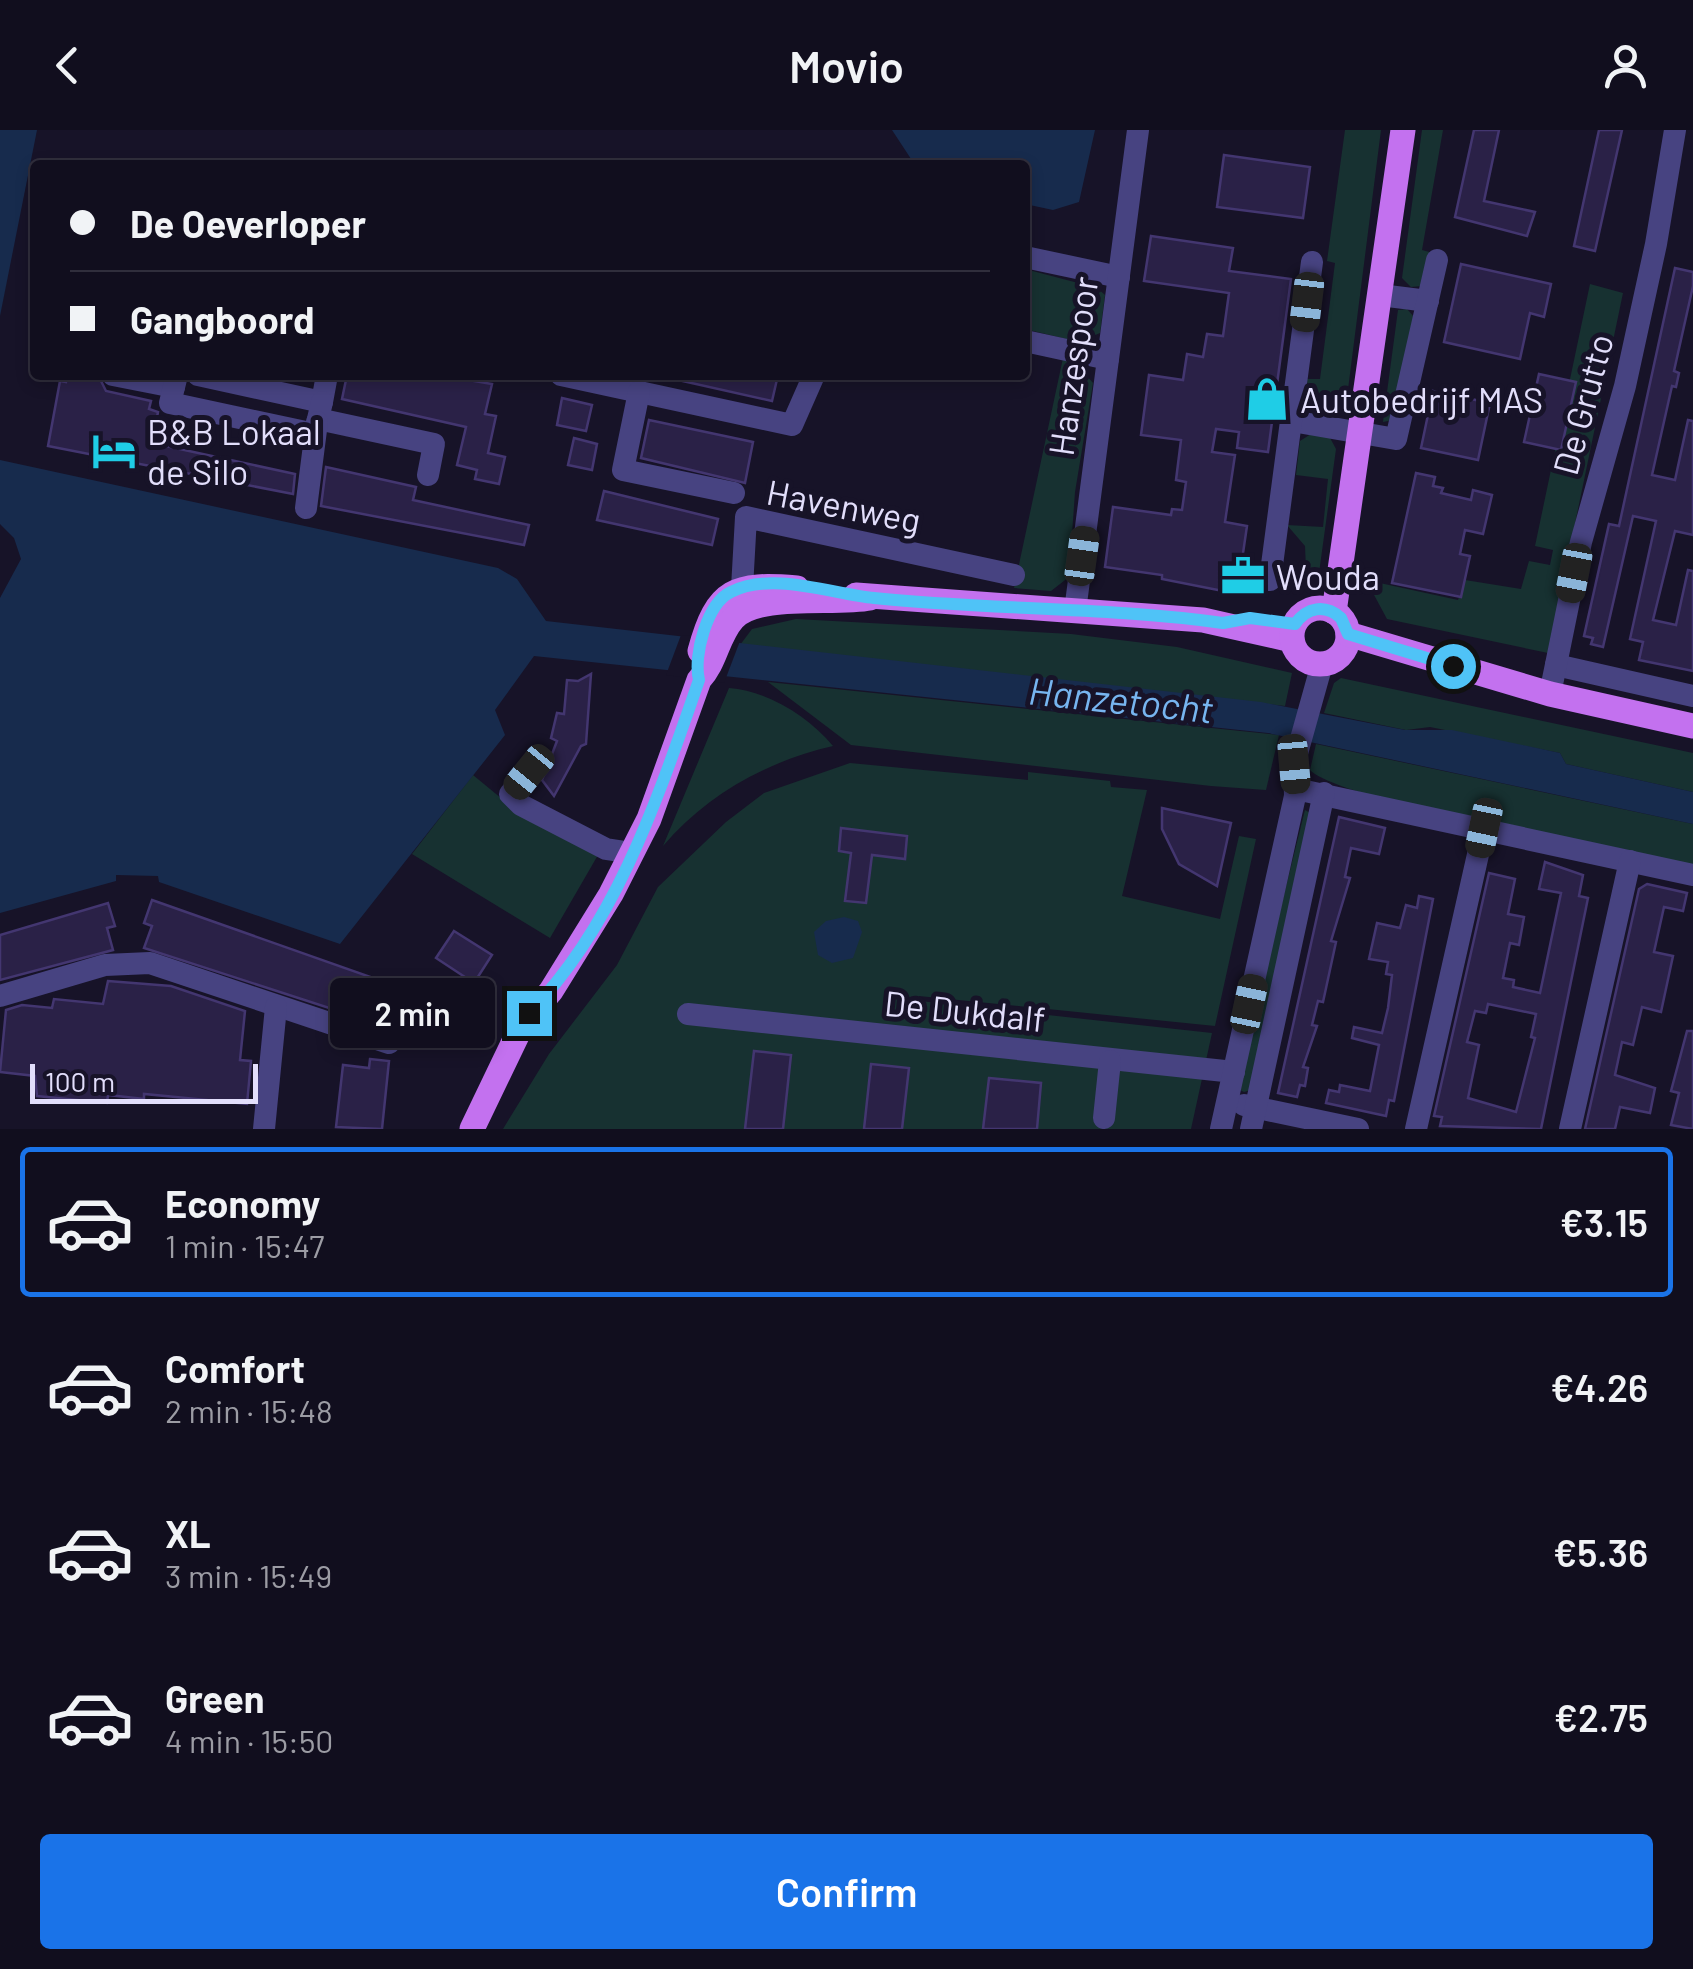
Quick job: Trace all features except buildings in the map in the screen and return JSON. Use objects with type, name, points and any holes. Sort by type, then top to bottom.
[{"type":"main road","points":[[1355,430],[1390,130]]},
{"type":"main road","points":[[1318,645],[1380,295],[1404,130]]},
{"type":"main road","points":[[472,1129],[522,1024],[551,991],[632,854],[696,688],[709,670],[713,638],[730,622],[744,598],[845,592],[870,598],[1223,623],[1250,618],[1318,645],[1390,660],[1421,657],[1550,694],[1693,726]]},
{"type":"street","name":"Hanzespoor","points":[[1075,610],[1138,130]]},
{"type":"street","name":"De Grutto","points":[[1550,694],[1580,542],[1636,334],[1675,130]]},
{"type":"street","points":[[1030,258],[1119,276]]},
{"type":"street","points":[[1292,421],[1396,439],[1437,260]]},
{"type":"street","points":[[1270,580],[1312,262]]},
{"type":"street","points":[[1380,295],[1428,301]]},
{"type":"street","points":[[1030,341],[1108,358]]},
{"type":"street","points":[[212,380],[318,418]]},
{"type":"street","points":[[306,508],[327,380]]},
{"type":"street","points":[[584,380],[792,424],[812,380]]},
{"type":"street","points":[[175,381],[170,403],[318,418],[434,444],[428,475]]},
{"type":"street","points":[[640,392],[622,470],[734,493]]},
{"type":"street","name":"Havenweg","points":[[744,598],[746,517],[1014,576]]},
{"type":"street","points":[[1221,1129],[1296,789],[1294,764],[1304,720],[1313,707],[1318,645]]},
{"type":"street","points":[[1556,664],[1693,696]]},
{"type":"street","points":[[529,772],[510,794],[521,805],[606,849],[632,854]]},
{"type":"street","points":[[1296,789],[1693,875]]},
{"type":"street","points":[[1254,1118],[1324,793]]},
{"type":"street","points":[[1416,1129],[1484,828]]},
{"type":"street","points":[[1570,1129],[1630,861]]},
{"type":"street","points":[[0,996],[104,965],[150,964],[389,1043]]},
{"type":"street","points":[[264,1129],[276,1007]]},
{"type":"street","name":"De Dukdalf","points":[[688,1014],[1234,1072]]},
{"type":"street","points":[[1104,1118],[1110,1061]]},
{"type":"street","points":[[1227,1101],[1254,1118],[1358,1129]]},
{"type":"green space","points":[[1345,130],[1381,130],[1345,413],[1322,417],[1310,413],[1307,379],[1320,379],[1335,263],[1327,261]]},
{"type":"green space","points":[[1422,130],[1443,130],[1422,250],[1433,253],[1422,286],[1411,287],[1402,278]]},
{"type":"green space","points":[[1030,270],[1097,288],[1105,295],[1100,333],[1079,342],[1030,330]]},
{"type":"green space","points":[[1590,284],[1623,293],[1548,653],[1387,619],[1366,580],[1458,600],[1465,580],[1521,589],[1529,561],[1550,565],[1553,550],[1535,546]]},
{"type":"green space","points":[[1407,309],[1414,317],[1393,420],[1383,422],[1398,310]]},
{"type":"green space","points":[[1063,358],[1075,362],[1093,383],[1075,492],[1069,577],[1051,591],[1014,588]]},
{"type":"green space","points":[[1311,434],[1329,436],[1336,449],[1319,573],[1306,569],[1305,546],[1287,525],[1323,527],[1328,479],[1296,475],[1300,441]]},
{"type":"green space","points":[[796,619],[1071,634],[1177,647],[1292,673],[1285,706],[740,645],[752,629]]},
{"type":"green space","points":[[1341,678],[1693,753],[1693,792],[1566,764],[1560,753],[1430,727],[1406,730],[1324,713],[1334,683]]},
{"type":"green space","points":[[768,682],[1279,735],[1266,790],[1211,786],[851,745]]},
{"type":"green space","points":[[729,688],[758,694],[786,707],[833,746],[785,761],[740,782],[699,811],[663,846]]},
{"type":"green space","points":[[1316,744],[1693,824],[1693,867],[1428,811],[1333,783],[1310,770]]},
{"type":"green space","points":[[850,763],[1028,780],[1028,772],[1110,781],[1111,787],[1147,790],[1122,896],[1220,919],[1239,836],[1256,839],[1215,1026],[919,996],[920,1001],[1212,1033],[1191,1129],[503,1129],[549,1054],[617,965],[658,887],[726,822],[764,793]]},
{"type":"green space","points":[[473,775],[518,812],[598,855],[550,938],[412,854]]},
{"type":"green space","points":[[1305,810],[1310,813],[1251,1090],[1244,1092],[1236,1088]]},
{"type":"water","points":[[0,130],[37,130],[30,160],[0,316]]},
{"type":"water","points":[[892,130],[1095,130],[1079,202],[1053,210],[1030,205],[1030,160],[912,160]]},
{"type":"water","name":"Hanzetocht","points":[[0,460],[498,568],[517,579],[546,621],[1261,702],[1405,730],[1452,730],[1560,753],[1566,764],[1693,792],[1693,824],[1268,733],[534,656],[495,710],[505,735],[340,944],[159,882],[158,876],[116,875],[116,881],[0,913],[0,598],[21,559],[14,538],[0,524]]},
{"type":"water","points":[[844,917],[858,921],[862,932],[853,958],[832,963],[818,955],[814,932],[826,921]]},
{"type":"pier","points":[[681,635],[740,641],[724,683],[666,675]]},
{"type":"place","name":"Autobedrijf MAS","points":[[1267,399]]},
{"type":"place","name":"B&B Lokaal de Silo","points":[[114,451]]},
{"type":"place","name":"Wouda","points":[[1243,576]]},
{"type":"route","points":[[529,1013],[551,991],[612,894],[649,819],[699,680],[696,667],[704,637],[717,606],[731,592],[752,586],[778,586],[870,598],[1223,623],[1250,618],[1295,624],[1310,610],[1322,608],[1341,618],[1348,634],[1393,644],[1453,666]]}]
